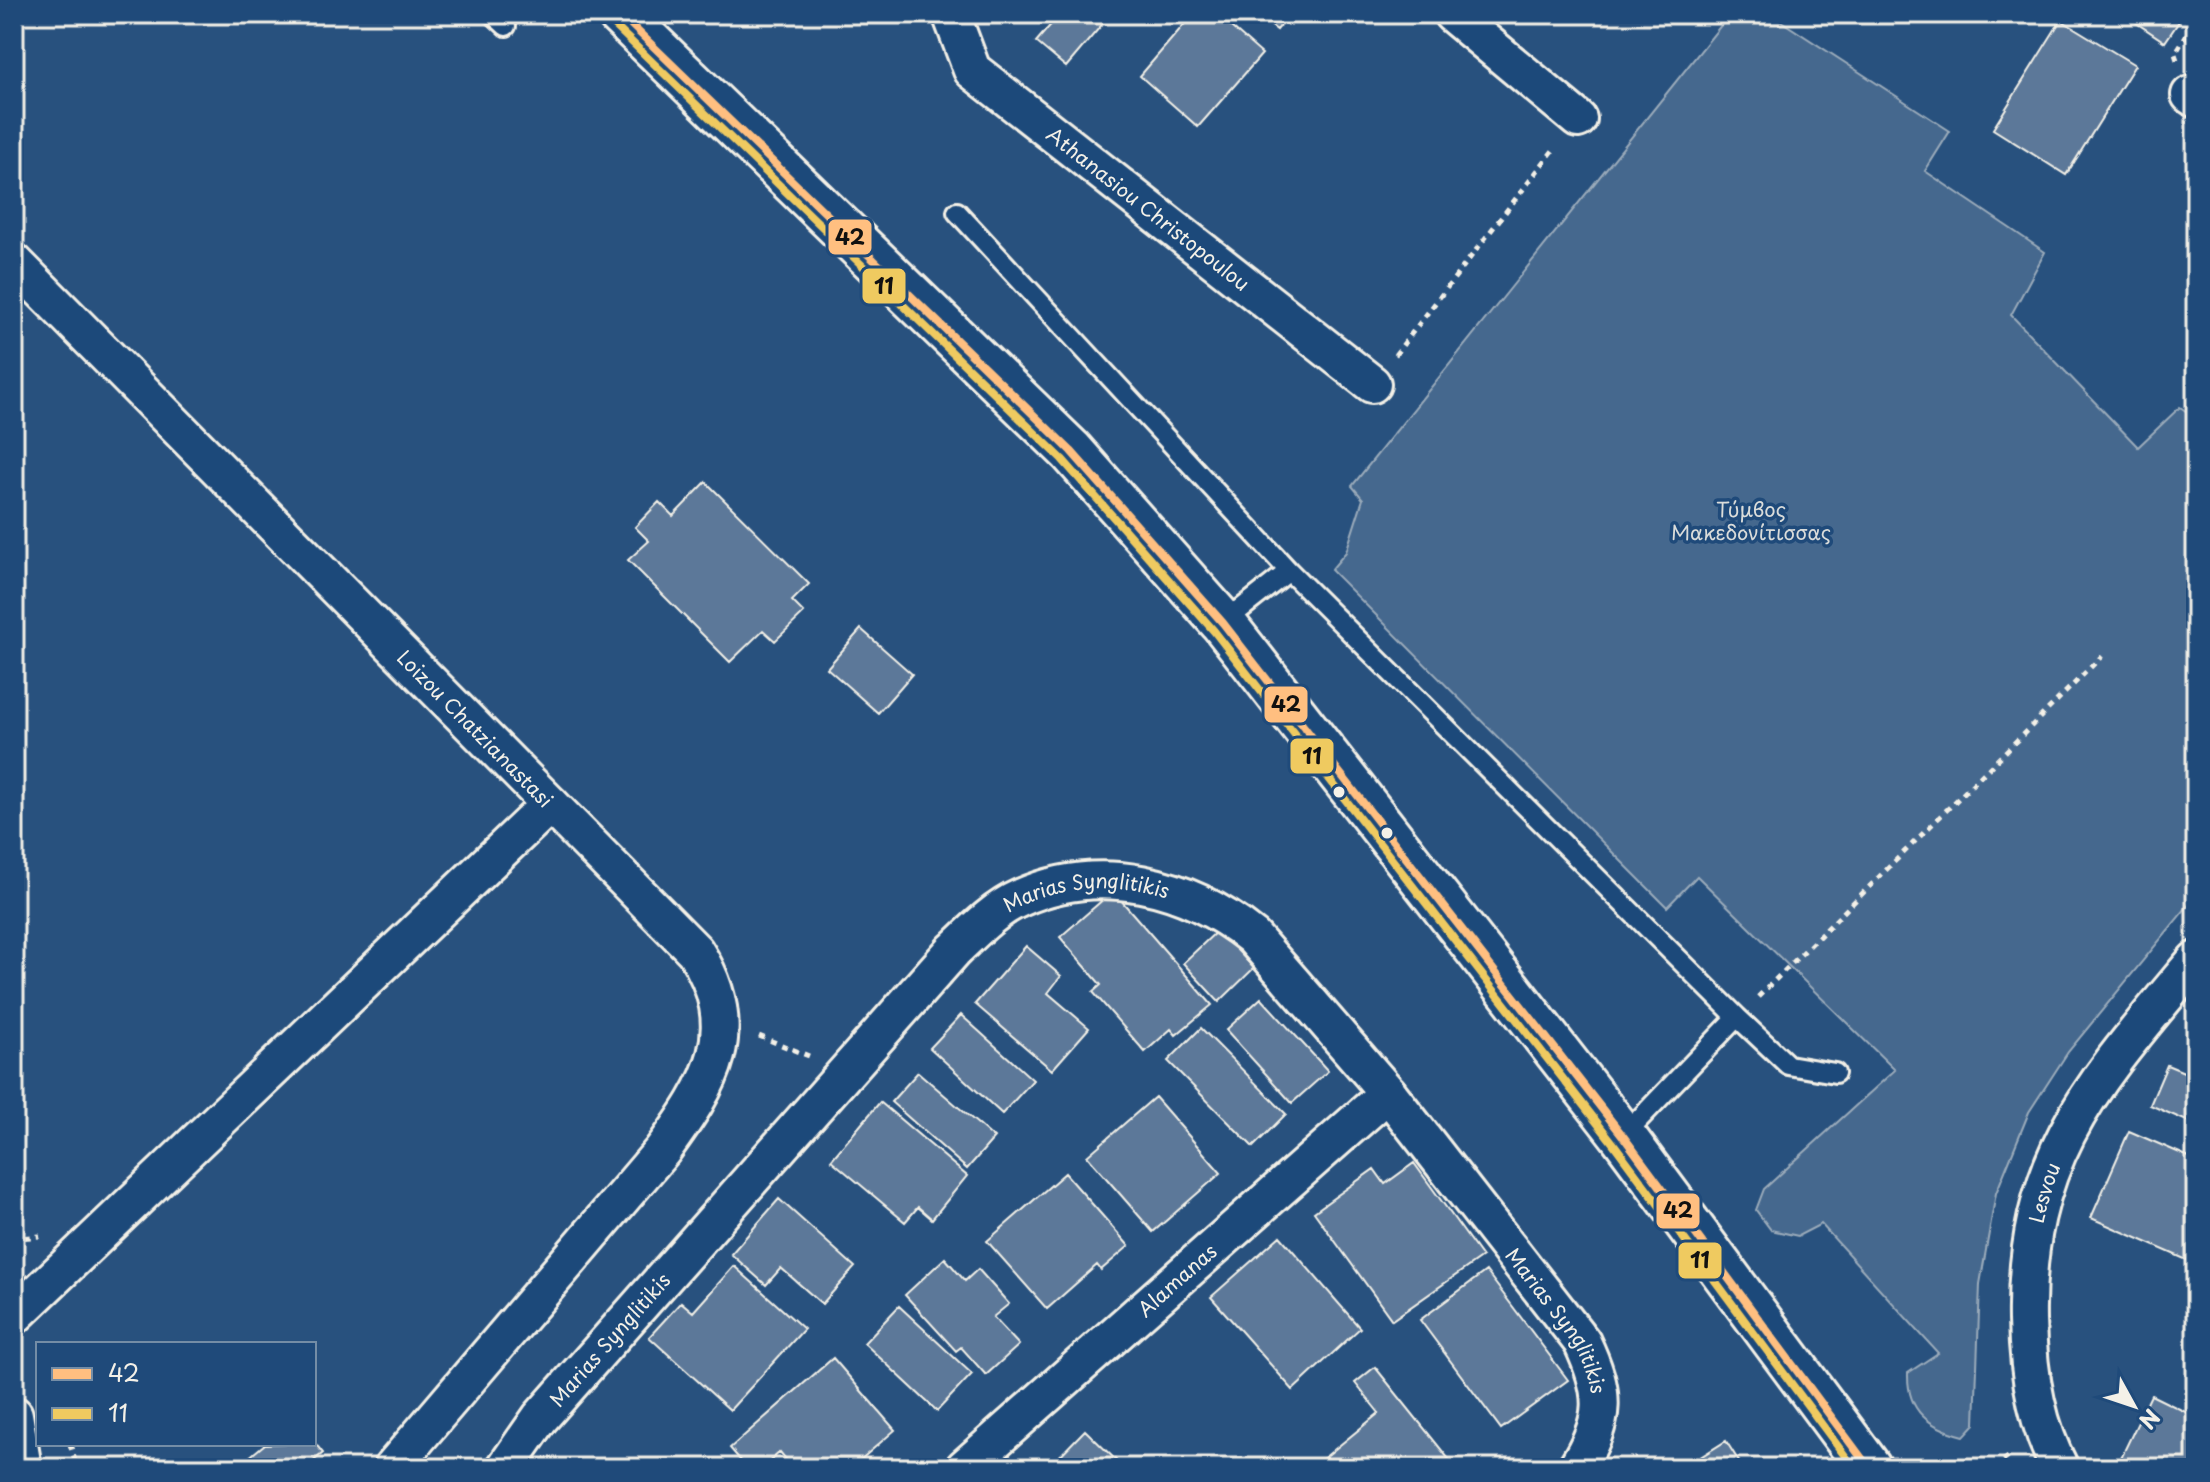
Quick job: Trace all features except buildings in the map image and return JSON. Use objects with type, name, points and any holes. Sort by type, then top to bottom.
[{"type":"main road","points":[[620,14],[1071,451],[1223,623],[1623,1136],[1869,1468]]},
{"type":"street","name":"Athanasiou Christopoulou","points":[[951,14],[972,70],[1372,384]]},
{"type":"street","points":[[1452,14],[1578,119]]},
{"type":"street","name":"Loizou Chatzianastasi","points":[[14,262],[550,804],[14,1316]]},
{"type":"street","points":[[392,1468],[662,1151],[698,1102],[717,1057],[721,1020],[713,980],[695,951],[550,804]]},
{"type":"street","name":"Marias Synglitikis","points":[[505,1468],[540,1418],[953,951],[981,924],[1018,899],[1071,881],[1123,881],[1193,897],[1229,918],[1253,937],[1388,1093],[1582,1342],[1595,1370],[1603,1399],[1596,1430],[1576,1468]]},
{"type":"street","name":"Lesvou","points":[[2060,1468],[2044,1429],[2028,1349],[2029,1243],[2043,1182],[2068,1129],[2108,1066],[2196,960]]},
{"type":"street","name":"Alamanas","points":[[964,1468],[1388,1093]]},
{"type":"street","points":[[14,1415],[23,1468]]},
{"type":"lane","points":[[957,212],[1289,571],[1737,1017],[1788,1065],[1835,1073]]},
{"type":"lane","points":[[1223,623],[1289,571]]},
{"type":"lane","points":[[1623,1136],[1737,1017]]},
{"type":"path","points":[[1372,384],[1578,119]]},
{"type":"path","points":[[1737,1017],[1800,959],[2102,656]]},
{"type":"path","points":[[721,1020],[847,1071]]},
{"type":"path","points":[[71,1446],[77,1468]]},
{"type":"green space","name":"Τύμβος Μακεδονίτισσας","points":[[1730,14],[1770,14],[1950,131],[1925,171],[2045,252],[2011,315],[2138,447],[2180,407],[2196,418],[2196,896],[2068,1052],[2029,1112],[1996,1193],[1980,1284],[1975,1424],[1964,1436],[1940,1428],[1922,1416],[1911,1398],[1908,1373],[1938,1353],[1821,1224],[1798,1236],[1771,1230],[1756,1210],[1764,1189],[1895,1070],[1697,876],[1667,907],[1331,570],[1346,552],[1363,499],[1352,486]]},
{"type":"transit line","name":"42","points":[[620,14],[1071,451],[1223,623],[1623,1136],[1869,1468]]},
{"type":"transit line","name":"11","points":[[612,23],[1062,459],[1214,631],[1613,1143],[1854,1468]]}]
